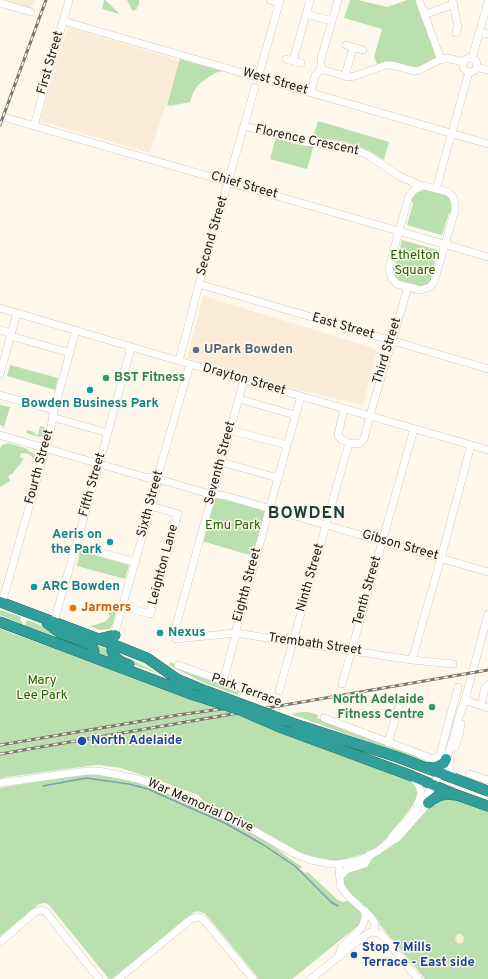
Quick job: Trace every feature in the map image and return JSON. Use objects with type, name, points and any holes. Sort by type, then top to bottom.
[{"type":"highway","name":"Park Terrace","points":[[1,603],[98,639],[113,640],[147,658],[177,679],[206,691],[292,723],[427,768],[488,791]]},
{"type":"highway","points":[[39,617],[60,633],[88,643],[93,648],[93,657]]},
{"type":"highway","name":"Park Terrace","points":[[0,622],[191,694],[240,710],[277,726],[488,806]]},
{"type":"highway","points":[[113,640],[112,651],[115,657],[121,662],[164,678],[179,689]]},
{"type":"highway","points":[[427,768],[436,767],[445,759]]},
{"type":"highway","points":[[428,803],[443,795],[457,795]]},
{"type":"street","name":"First Street","points":[[34,126],[69,0]]},
{"type":"street","points":[[258,78],[280,1],[270,0]]},
{"type":"street","points":[[301,63],[290,60],[310,0]]},
{"type":"street","points":[[311,93],[316,76],[321,69],[321,58],[338,0]]},
{"type":"street","points":[[419,0],[441,60]]},
{"type":"street","points":[[424,15],[453,2],[458,27],[456,33]]},
{"type":"street","points":[[472,58],[488,2]]},
{"type":"street","points":[[0,3],[31,12]]},
{"type":"street","points":[[306,14],[332,21]]},
{"type":"street","name":"West Street","points":[[63,21],[488,144]]},
{"type":"street","points":[[480,32],[488,34]]},
{"type":"street","points":[[345,76],[349,47],[363,50]]},
{"type":"street","points":[[321,69],[348,77],[386,65],[415,71],[447,58],[463,62],[466,59],[472,58]]},
{"type":"street","points":[[472,58],[476,62],[476,67]]},
{"type":"street","points":[[463,62],[464,68],[469,72]]},
{"type":"street","points":[[476,67],[488,70]]},
{"type":"street","points":[[436,189],[469,72],[476,67]]},
{"type":"street","name":"Second Street","points":[[180,361],[199,284],[255,87]]},
{"type":"street","name":"Chief Street","points":[[0,116],[488,257]]},
{"type":"street","name":"Florence Crescent","points":[[244,126],[302,142],[338,145],[354,149],[368,155],[399,176],[422,186]]},
{"type":"street","points":[[411,181],[412,192]]},
{"type":"street","points":[[422,186],[448,192],[453,197],[456,204],[434,282],[430,287],[421,290],[397,284],[391,277],[389,268],[409,196],[414,190],[422,186]]},
{"type":"street","name":"East Street","points":[[199,284],[488,369]]},
{"type":"street","name":"Third Street","points":[[370,415],[408,287]]},
{"type":"street","name":"Drayton Street","points":[[0,308],[488,450]]},
{"type":"street","points":[[0,374],[2,358],[11,335],[17,313]]},
{"type":"street","points":[[0,330],[11,335],[70,353]]},
{"type":"street","name":"Fourth Street","points":[[1,603],[50,433],[53,414],[76,330]]},
{"type":"street","name":"Fifth Street","points":[[54,622],[132,347]]},
{"type":"street","name":"Sixth Street","points":[[113,640],[190,364]]},
{"type":"street","name":"Seventh Street","points":[[176,639],[174,633],[244,380]]},
{"type":"street","points":[[0,395],[108,433]]},
{"type":"street","name":"Eighth Street","points":[[223,681],[248,584],[301,396]]},
{"type":"street","points":[[239,399],[295,415]]},
{"type":"street","points":[[344,409],[338,435],[340,439],[349,443],[360,444],[364,439],[370,415]]},
{"type":"street","name":"Tenth Street","points":[[342,684],[414,429]]},
{"type":"street","points":[[230,430],[287,445]]},
{"type":"street","name":"Gibson Street","points":[[0,431],[100,462],[148,474],[151,477],[213,494],[226,496],[488,572]]},
{"type":"street","name":"Gibson Street","points":[[0,435],[46,446]]},
{"type":"street","name":"Ninth Street","points":[[279,691],[349,443]]},
{"type":"street","points":[[412,660],[441,558],[470,445]]},
{"type":"street","points":[[221,462],[278,478]]},
{"type":"street","name":"Leighton Lane","points":[[123,607],[150,614],[178,514],[151,506]]},
{"type":"street","points":[[76,546],[135,562]]},
{"type":"street","points":[[436,786],[442,774],[456,721],[465,700],[488,614]]},
{"type":"street","name":"Trembath Street","points":[[176,639],[236,633],[412,660],[453,664]]},
{"type":"street","name":"Park Terrace","points":[[178,665],[259,694]]},
{"type":"street","points":[[481,705],[485,688],[488,685]]},
{"type":"street","points":[[456,721],[458,688]]},
{"type":"street","points":[[388,743],[400,699]]},
{"type":"street","points":[[465,700],[488,708]]},
{"type":"street","points":[[324,718],[433,759],[445,759]]},
{"type":"street","points":[[445,759],[450,771],[458,780]]},
{"type":"street","name":"War Memorial Drive","points":[[0,783],[87,771],[108,772],[138,779],[155,785],[248,827],[297,855],[311,860],[331,864],[355,861],[378,851],[389,842],[436,786]]},
{"type":"street","points":[[469,774],[488,780]]},
{"type":"street","points":[[412,776],[421,792],[414,812]]},
{"type":"street","name":"War Memorial Drive","points":[[389,842],[396,839],[402,833],[437,793],[436,786]]},
{"type":"street","points":[[340,877],[346,870],[365,864],[369,855]]},
{"type":"street","points":[[340,864],[338,872],[340,884],[349,897],[370,916],[374,922],[374,932]]},
{"type":"street","points":[[0,942],[36,912],[41,910],[44,911],[99,979]]},
{"type":"street","points":[[339,955],[342,947],[362,927],[365,918],[365,911]]},
{"type":"street","points":[[118,979],[191,919],[198,917],[204,920],[253,979]]},
{"type":"street","points":[[310,979],[368,933],[374,932],[379,933],[384,937],[418,979]]},
{"type":"shaded area","points":[[0,0],[35,0],[31,11]]},
{"type":"shaded area","points":[[68,27],[180,61],[150,153],[40,121]]},
{"type":"shaded area","points":[[203,296],[377,349],[363,405],[282,386],[187,358]]},
{"type":"green space","points":[[105,0],[120,14],[102,9]]},
{"type":"green space","points":[[127,0],[139,0],[136,10],[132,10]]},
{"type":"green space","points":[[350,0],[358,0],[387,7],[408,0],[417,0],[436,58],[419,68],[389,63],[378,66],[374,57],[382,29],[344,18]]},
{"type":"green space","points":[[180,59],[222,71],[215,73],[198,85],[190,102],[170,106],[167,105]]},
{"type":"green space","points":[[318,121],[389,142],[384,160],[371,152],[347,142],[313,138]]},
{"type":"green space","points":[[276,137],[314,145],[307,169],[270,159]]},
{"type":"green space","name":"Ethelton Square","points":[[426,189],[445,194],[452,200],[452,212],[449,213],[442,235],[407,225],[413,203],[411,201],[412,196],[417,191]]},
{"type":"green space","name":"Ethelton Square","points":[[402,240],[438,250],[431,275],[433,277],[428,285],[417,287],[400,282],[395,278],[392,269],[393,265],[396,264]]},
{"type":"green space","points":[[10,365],[58,378],[55,390],[7,376]]},
{"type":"green space","points":[[0,405],[10,407],[4,427],[0,425]]},
{"type":"green space","points":[[40,426],[47,428],[44,435],[40,437],[26,433],[27,430],[35,432],[34,434],[38,435]]},
{"type":"green space","points":[[8,443],[25,448],[35,455],[34,459],[29,454],[21,453],[20,457],[24,459],[12,474],[8,476],[10,481],[0,487],[0,449],[2,445]]},
{"type":"green space","name":"Emu Park","points":[[218,498],[266,511],[253,556],[202,541],[214,499]]},
{"type":"green space","points":[[80,551],[129,565],[125,579],[77,566]]},
{"type":"green space","points":[[0,610],[21,617],[20,621],[23,622],[22,624],[0,615]]},
{"type":"green space","points":[[111,611],[116,612],[110,629],[100,630],[89,626],[106,621],[110,616],[108,613]]},
{"type":"green space","points":[[27,620],[85,645],[88,649],[25,625]]},
{"type":"green space","name":"Mary Lee Park","points":[[0,629],[243,717],[409,780],[415,784],[418,790],[415,802],[390,835],[378,846],[367,853],[331,861],[299,852],[203,800],[198,795],[121,768],[99,765],[88,766],[0,779]]},
{"type":"green space","points":[[95,644],[109,650],[112,659],[97,653]]},
{"type":"green space","points":[[116,652],[156,672],[156,673],[120,659]]},
{"type":"green space","points":[[170,662],[240,692],[237,695],[202,682],[169,665]]},
{"type":"green space","points":[[302,712],[318,715],[317,718],[418,756],[418,758],[428,763],[291,714]]},
{"type":"green space","points":[[86,774],[98,774],[139,782],[168,793],[252,832],[302,867],[300,869],[305,873],[308,872],[338,900],[343,902],[350,900],[361,912],[362,916],[359,925],[292,979],[259,979],[208,917],[204,913],[197,911],[112,979],[109,979],[49,905],[45,903],[39,904],[0,936],[0,788]]},
{"type":"green space","points":[[448,797],[488,808],[488,979],[425,979],[375,919],[348,892],[344,883],[344,877],[346,874],[369,864],[374,857],[391,847],[433,802]]},
{"type":"sand","points":[[460,933],[464,937],[463,943],[458,944],[455,940],[456,935]]},
{"type":"waterway","points":[[43,786],[86,778],[129,784],[148,789],[225,823],[262,844],[295,866],[331,902],[338,906]]},
{"type":"railway","points":[[0,125],[46,0]]},
{"type":"railway","points":[[0,754],[488,670]]},
{"type":"railway","points":[[0,745],[178,715],[243,706]]},
{"type":"place","name":"UPark Bowden","points":[[196,350]]},
{"type":"place","name":"BST Fitness","points":[[106,378]]},
{"type":"place","name":"Bowden Business Park","points":[[90,390]]},
{"type":"place","name":"Aeris on the Park","points":[[110,542]]},
{"type":"place","name":"ARC Bowden","points":[[34,587]]},
{"type":"place","name":"Jarmers","points":[[73,608]]},
{"type":"place","name":"Nexus","points":[[160,633]]},
{"type":"place","name":"North Adelaide Fitness Centre","points":[[432,707]]},
{"type":"place","name":"North Adelaide","points":[[82,741]]},
{"type":"place","name":"Stop 7 Mills Terrace - East side","points":[[354,955]]},
{"type":"district","name":"BOWDEN","points":[[307,515]]}]
